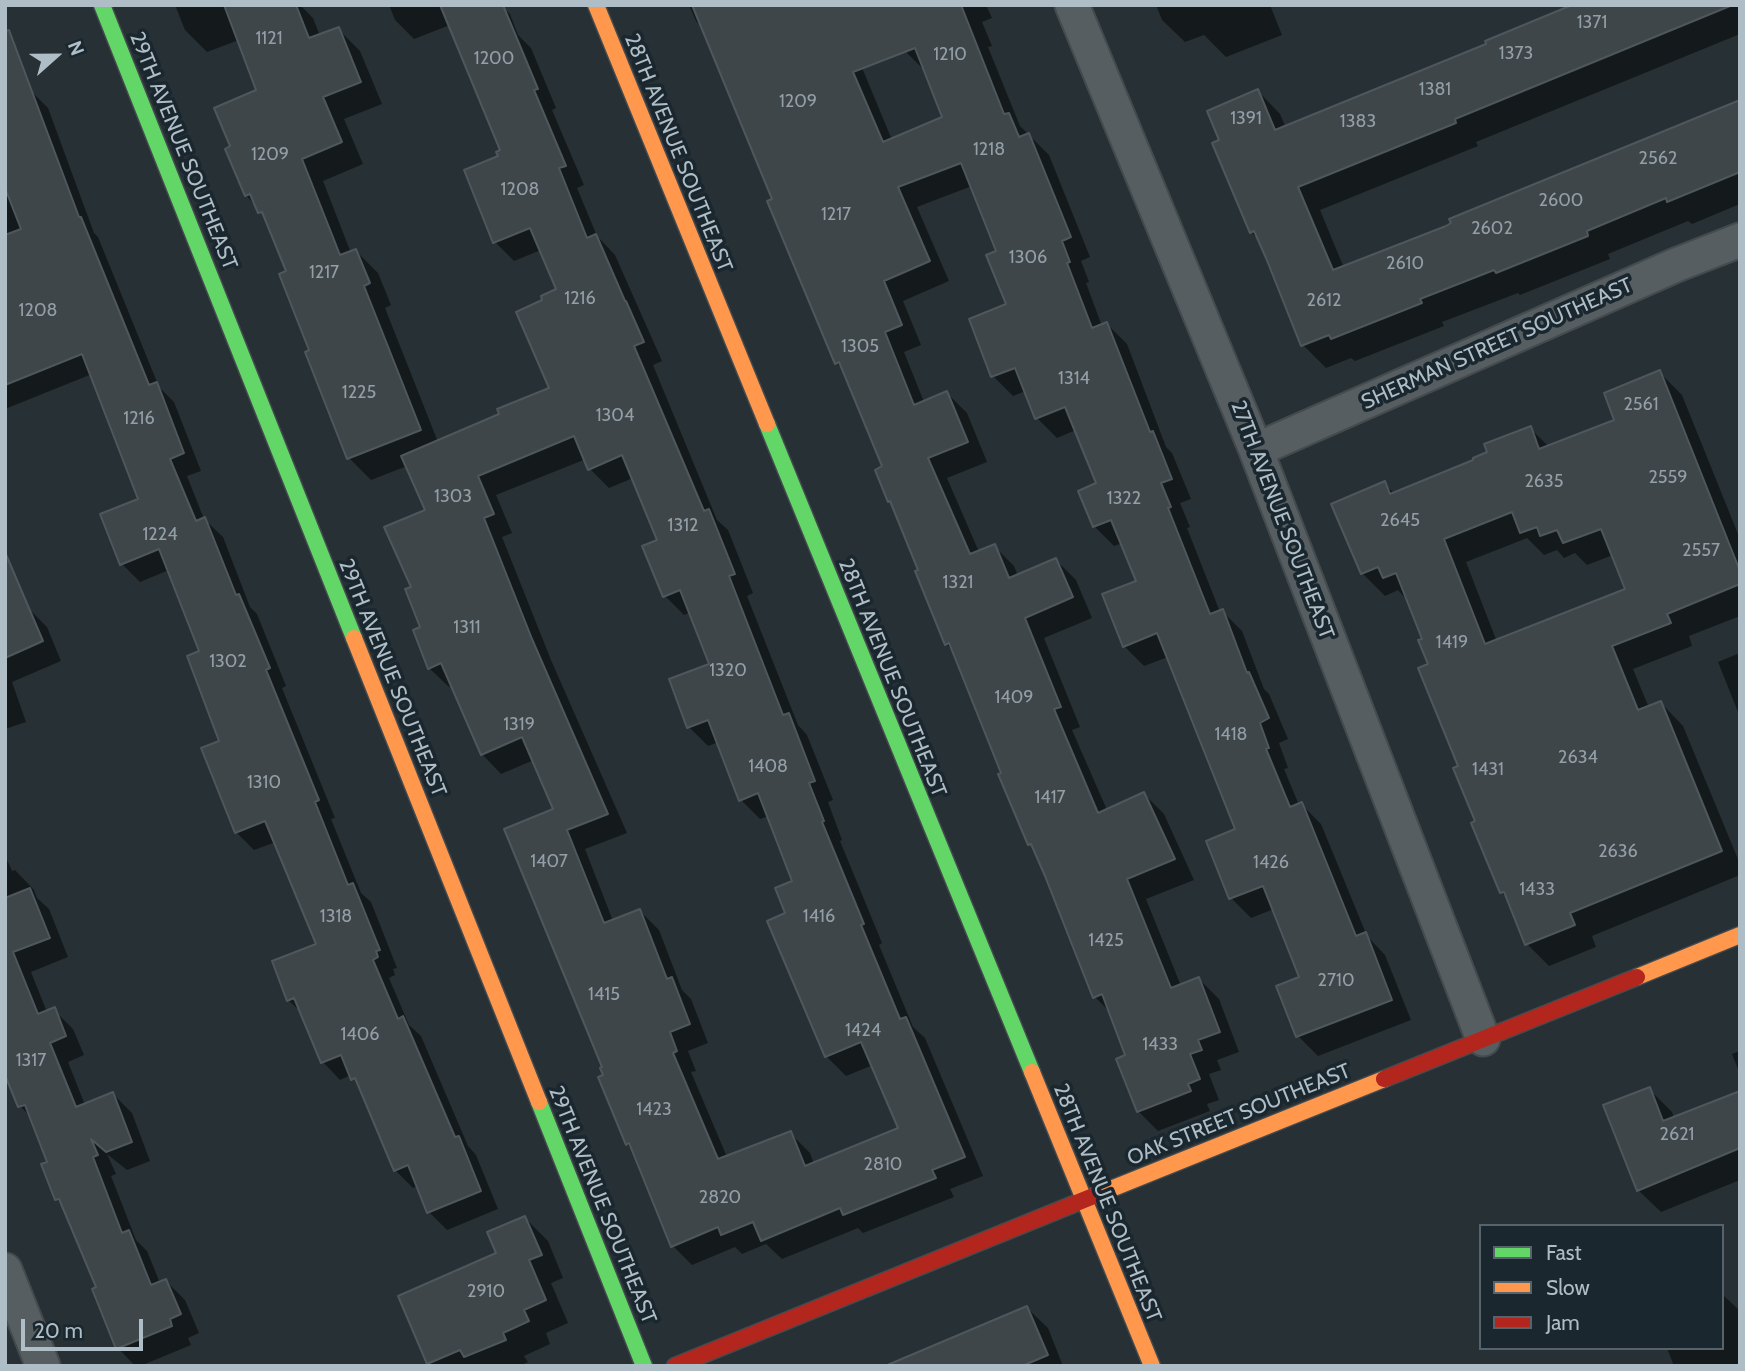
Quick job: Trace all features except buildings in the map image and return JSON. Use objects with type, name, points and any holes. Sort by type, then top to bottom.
[{"type":"street","name":"29TH AVENUE SOUTHEAST","points":[[102,5],[644,1366]]},
{"type":"street","name":"28TH AVENUE SOUTHEAST","points":[[596,5],[1152,1366]]},
{"type":"street","name":"27TH AVENUE SOUTHEAST","points":[[1072,5],[1256,450],[1483,1039]]},
{"type":"street","name":"SHERMAN STREET SOUTHEAST","points":[[1256,450],[1676,265],[1740,240]]},
{"type":"street","name":"OAK STREET SOUTHEAST","points":[[675,1366],[1740,935]]},
{"type":"street","points":[[5,1270],[43,1366]]},
{"type":"traffic: fast","points":[[102,5],[354,638]]},
{"type":"traffic: fast","points":[[767,424],[1032,1072]]},
{"type":"traffic: fast","points":[[539,1102],[644,1366]]},
{"type":"traffic: slow","points":[[596,5],[767,424]]},
{"type":"traffic: slow","points":[[354,638],[539,1102]]},
{"type":"traffic: slow","points":[[1637,977],[1740,935]]},
{"type":"traffic: slow","points":[[1032,1072],[1152,1366]]},
{"type":"traffic: slow","points":[[1096,1195],[1384,1079]]},
{"type":"traffic: jam","points":[[1384,1079],[1637,977]]},
{"type":"traffic: jam","points":[[675,1366],[1096,1195]]}]
